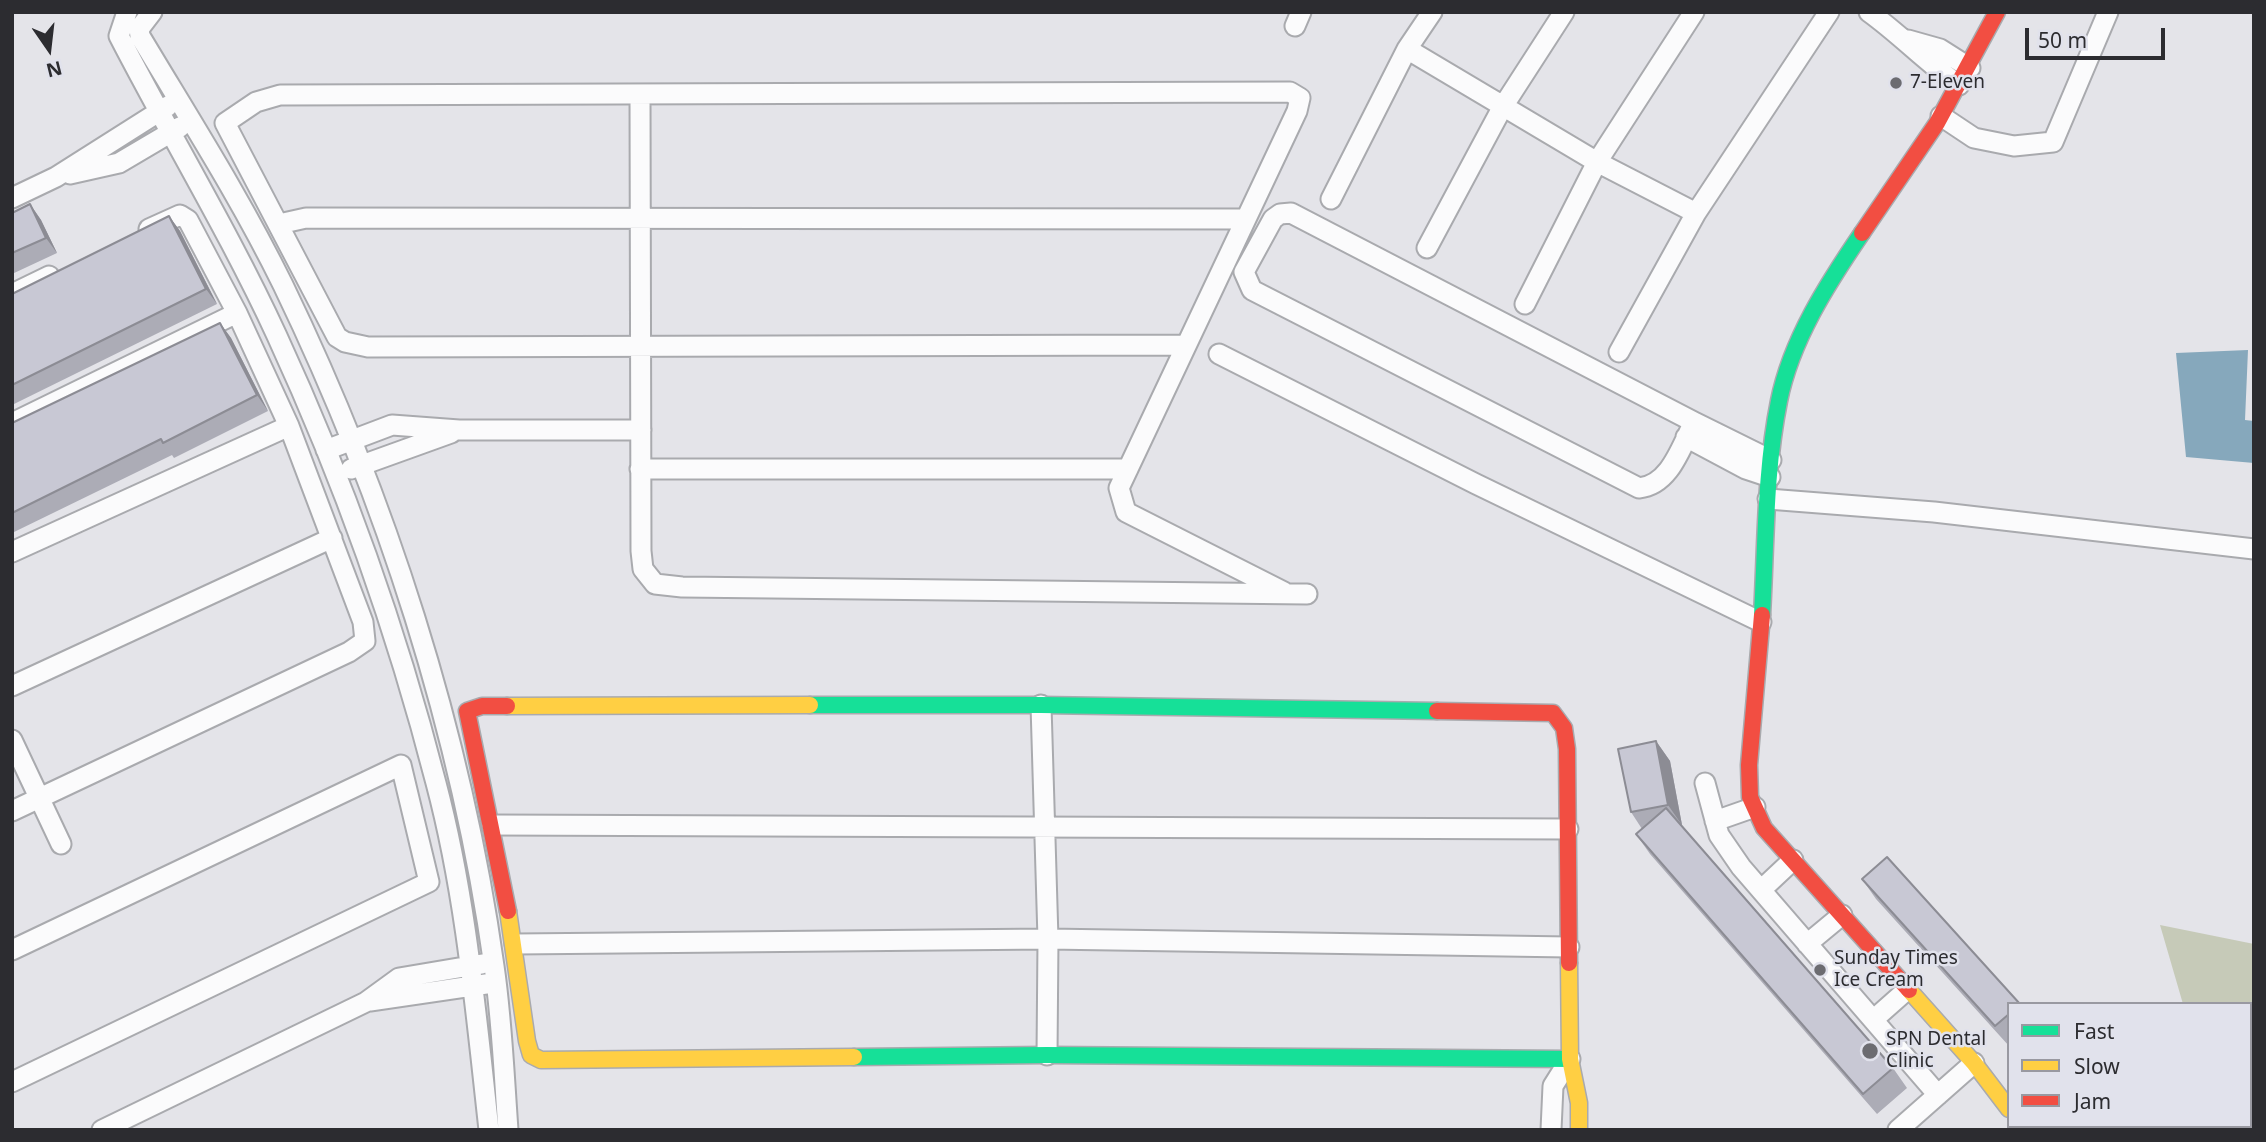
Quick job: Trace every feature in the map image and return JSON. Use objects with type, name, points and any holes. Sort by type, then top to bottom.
[{"type":"street","points":[[125,18],[152,12]]},
{"type":"street","points":[[1331,199],[1407,49],[1432,12]]},
{"type":"street","points":[[1427,248],[1502,108],[1564,12]]},
{"type":"street","points":[[1525,304],[1597,162],[1694,12]]},
{"type":"street","points":[[1619,352],[1696,213],[1829,12]]},
{"type":"street","points":[[1869,12],[1907,39],[1927,63],[1959,85]]},
{"type":"street","points":[[1997,12],[1970,68],[1941,116],[1831,278],[1804,332],[1779,399],[1770,468],[1749,765],[1750,797],[1764,828],[1975,1063],[2007,1106]]},
{"type":"street","points":[[1941,116],[1974,138],[2014,146],[2053,142],[2108,12]]},
{"type":"street","points":[[125,18],[140,36],[266,253],[352,441],[412,613],[437,697],[472,838],[494,962],[508,1130]]},
{"type":"street","points":[[125,18],[119,36],[158,112],[240,258],[326,450],[384,608],[437,784],[471,975],[489,1130]]},
{"type":"street","points":[[1907,39],[1940,49],[1970,68]]},
{"type":"street","points":[[1407,49],[1502,108],[1597,162],[1696,213]]},
{"type":"street","points":[[1185,345],[368,346],[345,342],[337,337],[225,123],[256,102],[279,95],[1290,92],[1300,98],[1297,111],[1119,488],[1126,512],[1284,592]]},
{"type":"street","points":[[640,94],[640,469],[643,569],[655,584],[682,587],[1307,594]]},
{"type":"street","points":[[12,198],[56,177],[178,101]]},
{"type":"street","points":[[56,177],[119,163],[191,121]]},
{"type":"street","points":[[1690,430],[1664,477],[1650,487],[1639,488],[1252,290],[1244,272],[1273,219],[1280,214],[1291,213],[1690,430],[1770,468]]},
{"type":"street","points":[[12,811],[360,647],[366,633],[289,426],[237,313],[188,220],[180,215],[132,237]]},
{"type":"street","points":[[279,224],[306,218],[1245,219]]},
{"type":"street","points":[[12,294],[72,265]]},
{"type":"street","points":[[12,423],[237,313]]},
{"type":"street","points":[[1219,354],[1476,484],[1761,622]]},
{"type":"street","points":[[326,450],[392,425],[459,430],[641,430]]},
{"type":"street","points":[[12,552],[289,426]]},
{"type":"street","points":[[335,475],[459,430]]},
{"type":"street","points":[[640,469],[1128,469]]},
{"type":"street","points":[[1768,499],[1934,512],[2254,549]]},
{"type":"street","points":[[12,686],[332,538]]},
{"type":"street","points":[[414,705],[437,697]]},
{"type":"street","points":[[1041,705],[1048,939],[1047,1055]]},
{"type":"street","points":[[1570,1059],[1047,1055],[541,1060],[531,1055],[527,1041],[515,944],[467,714],[470,708],[1041,705],[1553,713],[1561,719],[1566,738],[1570,1059],[1579,1103],[1579,1130]]},
{"type":"street","points":[[12,740],[61,844]]},
{"type":"street","points":[[12,950],[401,765],[429,882],[12,1082]]},
{"type":"street","points":[[1705,783],[1719,835],[1761,890],[1938,1095]]},
{"type":"street","points":[[1715,821],[1755,807]]},
{"type":"street","points":[[492,825],[1568,829]]},
{"type":"street","points":[[1761,890],[1793,860]]},
{"type":"street","points":[[1807,944],[1842,915]]},
{"type":"street","points":[[515,944],[1048,939],[1569,947]]},
{"type":"street","points":[[102,1130],[366,1002],[471,975],[494,962]]},
{"type":"street","points":[[471,975],[496,984]]},
{"type":"street","points":[[1873,1020],[1908,989]]},
{"type":"street","points":[[1551,1130],[1553,1086],[1570,1059]]},
{"type":"street","points":[[1898,1130],[1975,1063]]},
{"type":"green space","points":[[2160,925],[2254,944],[2254,1130],[2220,1128],[2252,1128],[2252,1002],[2182,1002]]},
{"type":"water","points":[[2248,350],[2245,420],[2254,421],[2254,463],[2186,457],[2176,353]]},
{"type":"building","points":[[30,204],[46,238],[12,253],[12,213]]},
{"type":"building","points":[[169,216],[206,289],[12,385],[12,294]]},
{"type":"building","points":[[220,323],[257,395],[163,443],[161,439],[12,513],[12,423]]},
{"type":"building","points":[[1656,741],[1668,805],[1631,812],[1618,749]]},
{"type":"building","points":[[1666,808],[1893,1068],[1863,1094],[1636,834]]},
{"type":"building","points":[[1887,857],[2018,1002],[2007,1002],[2007,1016],[1995,1026],[1862,879]]},
{"type":"traffic: fast","points":[[1762,615],[1771,454],[1785,378],[1812,313],[1862,233]]},
{"type":"traffic: fast","points":[[810,705],[1041,705],[1437,711]]},
{"type":"traffic: fast","points":[[854,1057],[1047,1055],[1570,1059]]},
{"type":"traffic: slow","points":[[507,706],[810,705]]},
{"type":"traffic: slow","points":[[508,911],[527,1041],[531,1055],[541,1060],[854,1057]]},
{"type":"traffic: slow","points":[[1569,963],[1570,1059],[1579,1103],[1579,1130]]},
{"type":"traffic: slow","points":[[1909,990],[1974,1063],[2007,1106]]},
{"type":"traffic: jam","points":[[1862,233],[1937,123],[1997,12]]},
{"type":"traffic: jam","points":[[1762,615],[1749,765],[1750,797],[1764,828],[1909,990]]},
{"type":"traffic: jam","points":[[507,706],[482,706],[467,711],[508,911]]},
{"type":"traffic: jam","points":[[1437,711],[1553,713],[1564,728],[1567,749],[1569,963]]},
{"type":"place","name":"7-Eleven","points":[[1896,83]]},
{"type":"place","name":"Sunday Times Ice Cream","points":[[1820,970]]},
{"type":"place","name":"SPN Dental Clinic","points":[[1870,1051]]}]
